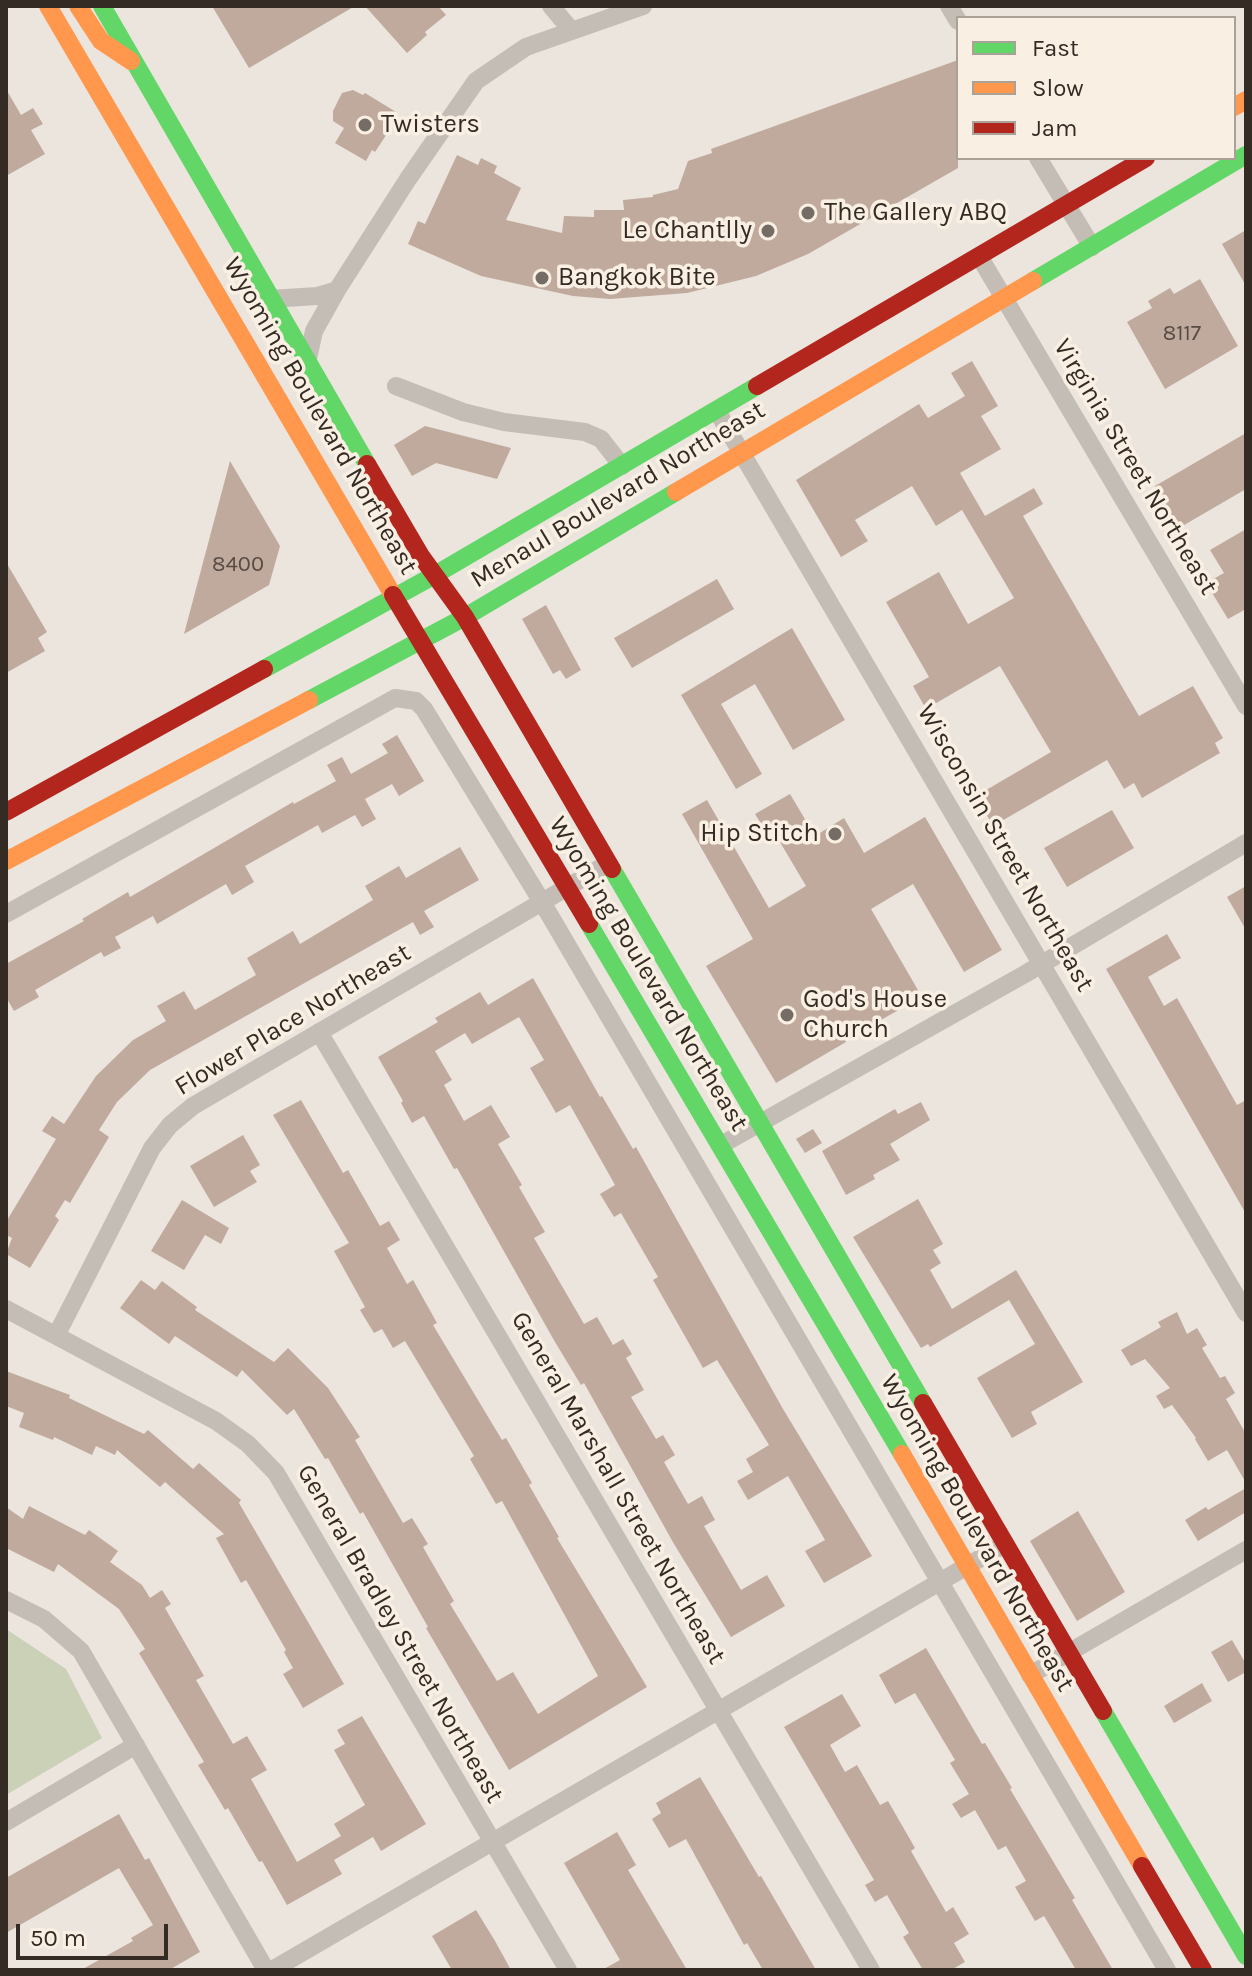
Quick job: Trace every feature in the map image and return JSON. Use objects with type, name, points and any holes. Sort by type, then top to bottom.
[{"type":"main road","name":"Wyoming Boulevard Northeast","points":[[48,6],[565,888],[721,1145],[1203,1970]]},
{"type":"main road","points":[[78,6],[101,41],[136,64]]},
{"type":"main road","name":"Wyoming Boulevard Northeast","points":[[102,6],[307,363],[433,576],[465,617],[607,864],[762,1123],[1246,1956]]},
{"type":"main road","name":"Menaul Boulevard Northeast","points":[[6,861],[465,617],[1246,155]]},
{"type":"main road","name":"Menaul Boulevard Northeast","points":[[6,812],[433,576],[1143,160]]},
{"type":"street","points":[[551,6],[571,30]]},
{"type":"street","points":[[307,363],[314,331],[337,290],[476,81],[526,47],[643,6]]},
{"type":"street","points":[[1039,160],[1092,247]]},
{"type":"street","name":"Virginia Street Northeast","points":[[979,256],[1246,706]]},
{"type":"street","points":[[270,299],[317,296],[337,290]]},
{"type":"street","points":[[396,386],[463,412],[504,422],[585,432],[601,439],[622,466]]},
{"type":"street","name":"Wisconsin Street Northeast","points":[[717,411],[1246,1313]]},
{"type":"street","points":[[6,914],[395,698],[416,701],[424,709],[542,902],[1167,1970]]},
{"type":"street","points":[[721,1145],[1042,964],[1246,843]]},
{"type":"street","name":"Flower Place Northeast","points":[[57,1334],[152,1148],[170,1125],[193,1106],[607,864]]},
{"type":"street","name":"General Marshall Street Northeast","points":[[319,1032],[871,1970]]},
{"type":"street","name":"General Bradley Street Northeast","points":[[6,1309],[216,1421],[248,1444],[276,1473],[568,1970]]},
{"type":"street","points":[[6,1600],[44,1619],[81,1651],[269,1970],[1005,1544]]},
{"type":"street","points":[[1030,1675],[1246,1550]]},
{"type":"street","points":[[6,1822],[136,1745]]},
{"type":"green space","points":[[6,1629],[66,1669],[102,1738],[6,1795]]},
{"type":"building","points":[[212,6],[355,6],[249,68]]},
{"type":"building","points":[[365,6],[438,6],[446,15],[425,32],[427,35],[407,53]]},
{"type":"building","points":[[956,61],[958,168],[808,254],[756,276],[687,293],[610,299],[573,296],[481,276],[408,244],[418,221],[425,224],[457,155],[478,165],[481,158],[497,166],[494,173],[521,188],[506,220],[562,233],[564,216],[594,217],[594,210],[624,210],[623,200],[653,197],[678,189],[688,161],[712,153],[711,149]]},
{"type":"building","points":[[6,89],[21,115],[33,108],[43,124],[31,130],[45,154],[6,176]]},
{"type":"building","name":"Twisters","points":[[353,90],[363,95],[365,93],[396,112],[389,124],[392,126],[366,161],[335,143],[344,128],[333,121],[333,111],[342,93]]},
{"type":"building","points":[[1246,230],[1246,286],[1222,244]]},
{"type":"building","points":[[1200,279],[1238,346],[1165,389],[1127,322],[1152,308],[1148,301],[1170,288],[1174,294]]},
{"type":"building","points":[[972,361],[998,406],[981,416],[1001,449],[960,473],[985,516],[1034,488],[1043,504],[1023,516],[1139,716],[1193,686],[1223,738],[1215,743],[1220,753],[1142,798],[1134,783],[1124,789],[1107,760],[993,826],[976,796],[1051,752],[1000,666],[926,709],[913,686],[929,677],[886,602],[939,572],[968,624],[1014,598],[962,510],[936,526],[912,486],[855,520],[868,541],[841,557],[796,480],[919,404],[928,418],[965,396],[951,373]]},
{"type":"building","points":[[425,426],[511,448],[497,479],[436,463],[412,476],[394,445]]},
{"type":"building","points":[[1246,433],[1246,489],[1179,528],[1155,486]]},
{"type":"building","points":[[230,461],[280,546],[269,585],[184,634]]},
{"type":"building","points":[[1246,529],[1246,609],[1228,619],[1206,583],[1224,573],[1210,550]]},
{"type":"building","points":[[6,562],[47,632],[38,638],[45,651],[6,673]]},
{"type":"building","points":[[717,579],[734,609],[632,668],[614,638]]},
{"type":"building","points":[[546,605],[581,670],[566,679],[560,670],[553,674],[522,619]]},
{"type":"building","points":[[792,628],[845,720],[793,750],[755,684],[721,704],[762,774],[736,789],[681,695]]},
{"type":"building","points":[[397,735],[424,781],[399,796],[392,784],[365,799],[376,819],[362,827],[355,815],[322,833],[318,825],[245,866],[254,882],[232,895],[226,884],[157,924],[153,916],[115,937],[121,948],[104,957],[101,952],[35,990],[39,997],[14,1011],[6,997],[6,964],[84,921],[82,919],[128,892],[130,897],[293,802],[336,781],[327,765],[342,757],[351,774],[388,753],[382,744]]},
{"type":"building","points":[[790,794],[815,836],[844,818],[864,853],[925,817],[1002,950],[964,972],[913,884],[871,909],[922,997],[776,1083],[706,966],[753,939],[682,814],[707,800],[769,908],[806,886],[774,832],[768,835],[755,814]]},
{"type":"building","points":[[1112,810],[1134,848],[1067,887],[1044,848]]},
{"type":"building","points":[[460,847],[479,880],[424,911],[434,927],[420,935],[413,922],[150,1070],[117,1102],[99,1130],[109,1137],[70,1203],[65,1200],[55,1216],[59,1220],[30,1268],[6,1254],[12,1238],[6,1235],[6,1222],[56,1139],[42,1131],[52,1116],[64,1124],[96,1076],[133,1040],[166,1021],[157,1006],[184,991],[195,1010],[256,975],[247,958],[293,931],[300,944],[373,900],[365,886],[399,866],[406,878]]},
{"type":"building","points":[[1246,886],[1246,930],[1227,897]]},
{"type":"building","points":[[1167,934],[1181,958],[1148,977],[1164,1006],[1177,998],[1237,1105],[1246,1100],[1246,1214],[1106,969]]},
{"type":"building","points":[[533,978],[600,1097],[633,1149],[636,1147],[783,1409],[872,1556],[824,1583],[805,1551],[825,1540],[788,1476],[748,1500],[737,1481],[753,1472],[746,1459],[769,1445],[717,1360],[703,1368],[653,1280],[658,1277],[621,1213],[614,1217],[600,1194],[615,1185],[570,1105],[556,1113],[530,1068],[544,1060],[519,1017],[472,1044],[465,1033],[435,1051],[452,1080],[444,1085],[464,1121],[491,1105],[510,1137],[498,1144],[545,1232],[534,1238],[584,1324],[597,1317],[613,1345],[623,1339],[632,1354],[626,1358],[644,1390],[631,1397],[656,1439],[663,1435],[675,1455],[664,1462],[688,1504],[702,1496],[715,1520],[704,1526],[741,1590],[767,1575],[785,1606],[731,1637],[674,1544],[584,1383],[581,1385],[555,1342],[457,1168],[454,1169],[424,1116],[412,1123],[378,1057],[438,1022],[435,1018],[480,992],[488,1005]]},
{"type":"building","points":[[301,1100],[343,1173],[348,1170],[380,1226],[389,1221],[400,1240],[387,1248],[407,1284],[413,1280],[437,1323],[433,1325],[502,1440],[506,1438],[532,1483],[529,1485],[557,1538],[647,1687],[509,1770],[363,1512],[360,1514],[328,1458],[325,1459],[294,1409],[287,1415],[242,1370],[237,1377],[175,1336],[169,1344],[120,1308],[141,1280],[155,1290],[162,1281],[197,1307],[195,1310],[274,1362],[288,1348],[328,1388],[360,1437],[355,1440],[403,1523],[412,1518],[428,1544],[423,1547],[454,1601],[450,1604],[497,1681],[513,1672],[538,1714],[598,1676],[502,1501],[496,1504],[470,1459],[474,1456],[405,1341],[393,1348],[382,1329],[374,1333],[360,1310],[365,1307],[334,1251],[349,1243],[273,1115]]},
{"type":"building","points":[[921,1102],[930,1120],[890,1144],[900,1160],[846,1195],[822,1151],[895,1109],[898,1114]]},
{"type":"building","points":[[813,1129],[822,1143],[805,1153],[796,1139]]},
{"type":"building","points":[[243,1135],[260,1165],[250,1171],[257,1182],[214,1207],[190,1166]]},
{"type":"building","points":[[918,1199],[943,1244],[933,1250],[941,1263],[930,1270],[952,1309],[1016,1270],[1083,1382],[1031,1412],[1037,1424],[1012,1438],[977,1378],[1035,1344],[1009,1300],[930,1347],[928,1344],[921,1348],[853,1237]]},
{"type":"building","points":[[182,1200],[229,1228],[221,1244],[205,1235],[184,1270],[151,1251]]},
{"type":"building","points":[[1177,1312],[1187,1334],[1197,1328],[1207,1345],[1202,1348],[1220,1378],[1225,1376],[1235,1393],[1226,1399],[1246,1434],[1246,1483],[1227,1450],[1208,1461],[1172,1405],[1164,1409],[1156,1396],[1170,1388],[1145,1359],[1131,1366],[1121,1350],[1161,1327],[1158,1322]]},
{"type":"building","points":[[6,1371],[70,1395],[69,1398],[144,1434],[148,1430],[193,1469],[199,1463],[241,1500],[239,1503],[344,1684],[303,1708],[283,1674],[293,1668],[284,1652],[286,1650],[246,1580],[241,1583],[216,1538],[224,1534],[165,1482],[160,1487],[117,1450],[115,1455],[96,1446],[92,1455],[54,1437],[53,1440],[19,1427],[24,1413],[6,1406]]},
{"type":"building","points":[[1246,1488],[1246,1512],[1198,1541],[1185,1520]]},
{"type":"building","points":[[29,1506],[85,1535],[89,1530],[118,1551],[110,1562],[142,1585],[150,1598],[162,1590],[171,1604],[165,1608],[204,1676],[196,1680],[233,1744],[247,1736],[267,1770],[251,1779],[297,1862],[341,1836],[334,1824],[365,1805],[334,1750],[345,1744],[337,1730],[362,1716],[426,1824],[381,1851],[373,1837],[334,1860],[342,1874],[287,1905],[262,1861],[259,1862],[228,1808],[225,1810],[198,1765],[204,1762],[139,1653],[145,1649],[119,1609],[58,1564],[54,1572],[6,1548],[6,1507],[23,1519]]},
{"type":"building","points":[[1078,1511],[1125,1592],[1077,1621],[1030,1541]]},
{"type":"building","points":[[1232,1640],[1246,1664],[1246,1672],[1228,1682],[1211,1652]]},
{"type":"building","points":[[926,1648],[982,1744],[985,1743],[1012,1788],[1113,1970],[1076,1970],[1044,1916],[1035,1921],[1015,1887],[1026,1881],[1006,1846],[998,1850],[975,1810],[961,1818],[952,1804],[969,1794],[950,1763],[955,1760],[915,1693],[895,1704],[879,1675]]},
{"type":"building","points":[[1202,1683],[1212,1701],[1174,1723],[1164,1706]]},
{"type":"building","points":[[842,1694],[861,1726],[830,1745],[845,1772],[857,1765],[880,1805],[888,1801],[915,1848],[911,1851],[946,1912],[953,1907],[969,1934],[954,1943],[965,1962],[951,1970],[923,1970],[903,1937],[909,1933],[887,1895],[875,1902],[865,1885],[874,1880],[784,1727]]},
{"type":"building","points":[[700,1777],[816,1970],[763,1970],[747,1943],[744,1945],[686,1839],[669,1848],[652,1819],[661,1813],[656,1803]]},
{"type":"building","points":[[119,1814],[145,1860],[149,1858],[200,1952],[169,1970],[81,1970],[133,1941],[131,1938],[153,1925],[119,1868],[6,1933],[6,1878]]},
{"type":"building","points":[[617,1832],[636,1865],[628,1870],[687,1970],[602,1970],[620,1960],[564,1863]]},
{"type":"building","points":[[476,1910],[511,1970],[452,1970],[432,1936]]},
{"type":"traffic: fast","points":[[102,6],[367,464]]},
{"type":"traffic: fast","points":[[1033,281],[1246,155]]},
{"type":"traffic: fast","points":[[264,669],[433,576],[757,386]]},
{"type":"traffic: fast","points":[[309,700],[465,617],[676,492]]},
{"type":"traffic: fast","points":[[612,869],[923,1403]]},
{"type":"traffic: fast","points":[[589,924],[902,1454]]},
{"type":"traffic: fast","points":[[1103,1711],[1246,1956]]},
{"type":"traffic: slow","points":[[48,6],[393,595]]},
{"type":"traffic: slow","points":[[78,6],[101,41],[131,61]]},
{"type":"traffic: slow","points":[[1236,106],[1246,100]]},
{"type":"traffic: slow","points":[[676,492],[1033,281]]},
{"type":"traffic: slow","points":[[6,861],[309,700]]},
{"type":"traffic: slow","points":[[902,1454],[1142,1866]]},
{"type":"traffic: jam","points":[[757,386],[1143,160]]},
{"type":"traffic: jam","points":[[367,464],[421,556],[465,617],[612,869]]},
{"type":"traffic: jam","points":[[393,595],[589,924]]},
{"type":"traffic: jam","points":[[6,812],[264,669]]},
{"type":"traffic: jam","points":[[923,1403],[1103,1711]]},
{"type":"traffic: jam","points":[[1142,1866],[1203,1970]]},
{"type":"place","name":"Twisters","points":[[365,125]]},
{"type":"place","name":"The Gallery ABQ","points":[[808,213]]},
{"type":"place","name":"Le Chantlly","points":[[768,231]]},
{"type":"place","name":"Bangkok Bite","points":[[542,278]]},
{"type":"place","name":"Hip Stitch","points":[[835,834]]},
{"type":"place","name":"God's House Church","points":[[787,1015]]}]
